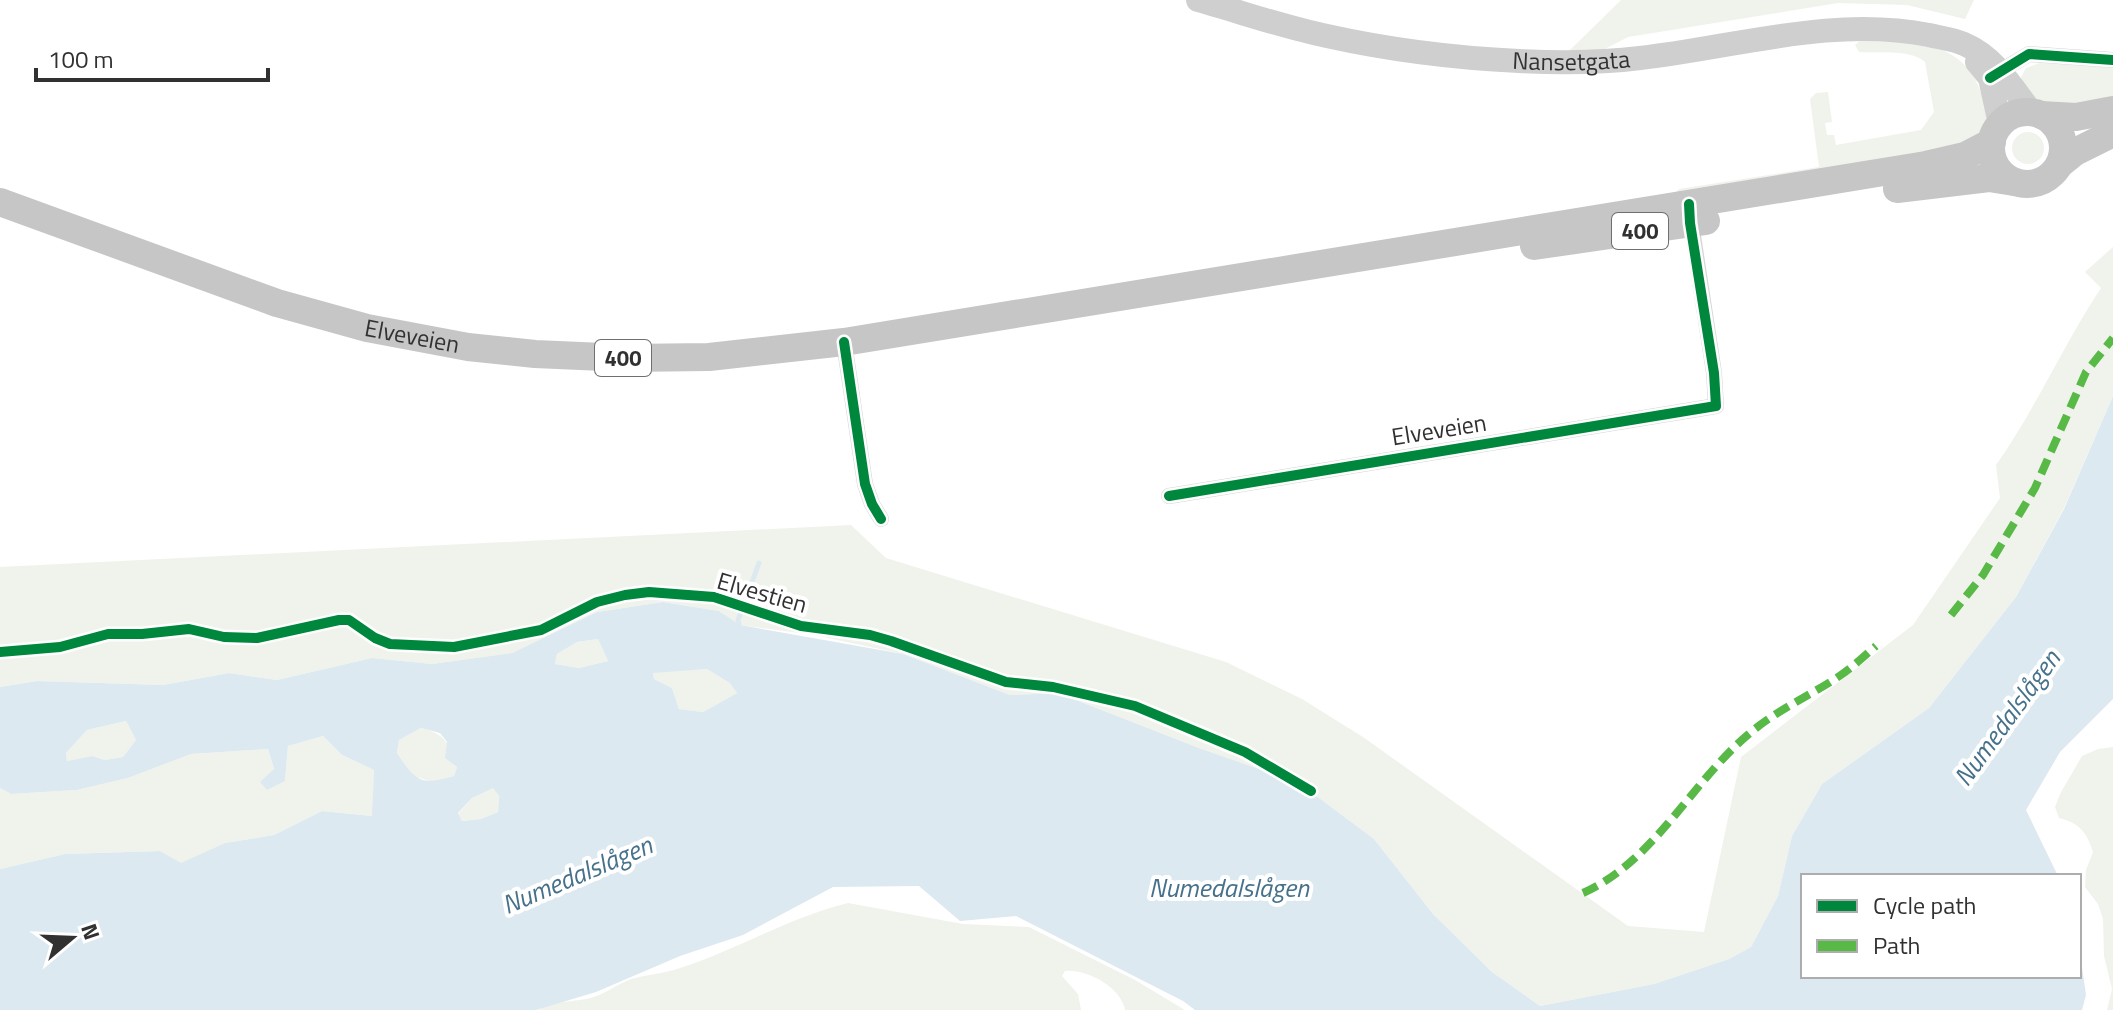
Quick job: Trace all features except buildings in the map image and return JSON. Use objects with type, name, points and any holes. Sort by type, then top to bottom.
[{"type":"highway","name":"400","points":[[1996,133],[2010,117],[2036,114],[2076,117],[2113,110]]},
{"type":"highway","points":[[2036,114],[2058,129],[2063,141],[2059,165]]},
{"type":"highway","points":[[1996,133],[1991,154],[1995,166],[2014,182]]},
{"type":"highway","name":"Elveveien","points":[[1690,213],[1965,156],[1996,133]]},
{"type":"highway","name":"400","points":[[2014,182],[2034,184],[2046,179],[2075,152],[2113,133]]},
{"type":"highway","name":"Elveveien","points":[[0,202],[277,303],[367,328],[468,347],[626,358],[709,357],[844,342],[1263,275],[1361,256],[1951,181],[1989,178],[2014,182]]},
{"type":"main road","name":"Nansetgata","points":[[1198,0],[1350,41],[1456,57],[1521,61],[1640,58],[1830,30],[1885,29],[1946,39],[1995,74],[2036,114]]},
{"type":"main road","points":[[1995,74],[1996,133]]},
{"type":"street","points":[[1995,74],[2029,54],[2113,60]]},
{"type":"street","name":"Elveveien","points":[[1169,496],[1716,406],[1714,373],[1690,213]]},
{"type":"street","points":[[844,342],[865,484],[881,519]]},
{"type":"shaded area","points":[[1621,0],[1974,0],[1965,19],[1907,5],[1838,3],[1628,37],[1597,53],[1566,54]]},
{"type":"shaded area","points":[[1860,41],[1919,44],[1952,55],[1976,81],[1986,112],[1982,132],[1958,150],[1674,195],[1679,189],[1819,167],[1810,99],[1816,93],[1828,92],[1832,122],[1825,123],[1827,135],[1834,135],[1836,145],[1921,130],[1934,112],[1925,62],[1903,53],[1859,52],[1855,45]]},
{"type":"shaded area","points":[[2040,63],[2113,68],[2113,99],[2059,106],[2034,98],[2021,77],[2026,68]]},
{"type":"shaded area","points":[[2028,132],[2039,137],[2044,148],[2039,159],[2028,164],[2017,159],[2012,148],[2017,137]]},
{"type":"shaded area","points":[[2113,247],[2113,396],[2064,508],[2016,597],[1929,708],[1822,784],[1792,836],[1778,896],[1751,947],[1729,959],[1654,984],[1540,1006],[1492,972],[1433,914],[1374,839],[1299,783],[1058,693],[1010,695],[903,654],[814,635],[739,625],[719,611],[663,602],[597,612],[512,653],[432,664],[372,658],[277,680],[229,673],[163,685],[37,681],[0,687],[0,567],[851,525],[886,558],[1226,662],[1302,699],[1363,737],[1628,926],[1704,932],[1741,757],[1913,625],[2000,498],[1996,465],[2101,288],[2085,272]]},
{"type":"shaded area","points":[[598,639],[608,661],[579,668],[555,664],[557,654],[577,642]]},
{"type":"shaded area","points":[[707,669],[731,683],[737,693],[703,712],[679,709],[672,688],[654,679],[653,672]]},
{"type":"shaded area","points":[[126,721],[136,740],[123,757],[105,760],[92,756],[67,761],[66,753],[87,730]]},
{"type":"shaded area","points":[[421,728],[445,741],[457,767],[454,776],[433,782],[413,776],[397,753],[399,740]]},
{"type":"shaded area","points":[[323,736],[342,755],[374,770],[373,816],[322,811],[274,835],[225,843],[181,864],[160,851],[65,854],[0,869],[0,788],[11,794],[77,790],[128,778],[191,754],[268,749],[274,770],[285,781],[288,746]]},
{"type":"shaded area","points":[[2113,747],[2113,1010],[2107,1010],[2112,989],[2104,956],[2103,919],[2098,904],[2085,887],[2086,870],[2093,852],[2081,829],[2059,818],[2055,807],[2082,756]]},
{"type":"shaded area","points":[[493,787],[499,796],[498,812],[481,819],[462,821],[458,814],[472,798]]},
{"type":"shaded area","points":[[848,903],[963,924],[1029,927],[1135,980],[1185,1010],[1125,1010],[1117,994],[1102,981],[1083,973],[1065,971],[1062,976],[1078,994],[1081,1010],[538,1010],[556,1003],[592,998],[631,979],[696,963],[803,917]]},
{"type":"water","name":"Numedalslågen","points":[[2113,396],[2113,699],[2060,752],[2026,810],[2057,874],[1801,874],[1801,978],[2081,978],[2081,960],[2086,995],[2082,1010],[1195,1010],[1016,916],[960,921],[919,886],[833,887],[743,935],[680,956],[596,992],[536,1010],[0,1010],[0,869],[65,854],[160,851],[181,863],[225,843],[274,835],[322,811],[372,816],[374,770],[342,755],[323,736],[288,746],[285,781],[267,790],[260,782],[274,769],[268,749],[191,754],[128,778],[77,790],[11,794],[0,788],[0,687],[37,681],[163,685],[229,673],[277,680],[372,658],[432,664],[512,653],[597,612],[663,602],[719,611],[740,625],[903,654],[1010,695],[1058,693],[1299,783],[1374,839],[1433,914],[1492,972],[1540,1006],[1654,984],[1729,959],[1751,947],[1778,896],[1792,836],[1822,784],[1929,708],[2016,597],[2064,509]],"holes":[[[598,639],[608,661],[579,668],[555,664],[557,654],[577,642]],[[707,669],[730,683],[737,693],[703,712],[679,709],[672,688],[654,679],[653,673]],[[126,721],[136,740],[123,757],[105,760],[92,756],[67,761],[66,753],[87,730]],[[421,728],[440,733],[447,742],[445,758],[457,767],[454,776],[433,781],[420,779],[397,753],[399,740]],[[493,788],[499,796],[498,812],[481,819],[462,821],[458,813],[472,798]]]},
{"type":"waterway","points":[[739,625],[738,620],[759,563]]},
{"type":"marked path","points":[[1951,615],[1983,575],[2035,488],[2086,372],[2113,338]]},
{"type":"marked path","points":[[1583,893],[1608,879],[1652,841],[1709,774],[1750,733],[1843,673],[1876,646]]},
{"type":"cycle path","points":[[1990,78],[2029,54],[2113,60]]},
{"type":"cycle path","points":[[1169,496],[1716,406],[1689,204]]},
{"type":"cycle path","points":[[844,342],[865,484],[881,519]]},
{"type":"cycle path","name":"Elvestien","points":[[0,652],[60,647],[108,634],[189,629],[224,637],[257,638],[339,620],[349,620],[390,644],[454,647],[541,630],[597,602],[625,595],[649,592],[714,597],[801,626],[870,635],[891,641],[1006,682],[1053,687],[1135,706],[1245,752],[1311,791]]}]
